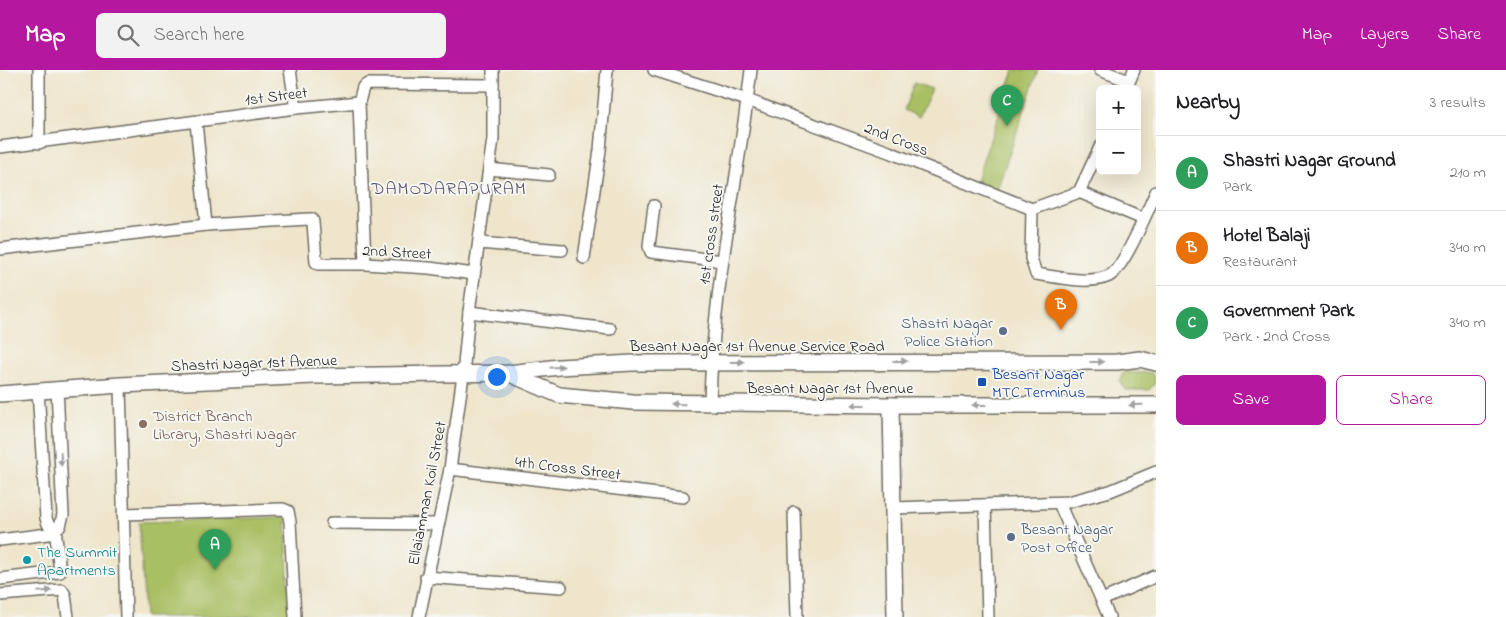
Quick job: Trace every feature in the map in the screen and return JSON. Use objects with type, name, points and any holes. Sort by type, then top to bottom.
[{"type":"street","points":[[39,70],[39,142]]},
{"type":"street","points":[[290,70],[296,108]]},
{"type":"street","name":"Ellaiamman Koil Street","points":[[419,617],[450,469],[463,375],[469,312],[493,139],[493,70]]},
{"type":"street","points":[[584,258],[600,150],[607,70]]},
{"type":"street","name":"2nd Cross","points":[[654,70],[747,100],[888,152],[1032,209]]},
{"type":"street","name":"1st cross street","points":[[710,404],[710,361],[722,261],[751,70]]},
{"type":"street","points":[[1100,70],[1128,85],[1134,70]]},
{"type":"street","points":[[365,264],[359,102],[364,85],[493,85]]},
{"type":"street","name":"1st Street","points":[[0,147],[296,108],[359,102]]},
{"type":"street","points":[[0,249],[206,225],[196,122]]},
{"type":"street","points":[[1079,192],[1096,156]]},
{"type":"street","points":[[489,169],[549,175]]},
{"type":"street","points":[[1143,219],[1079,192],[1032,209],[1031,258],[1036,274],[1082,281],[1110,276],[1120,265],[1143,219],[1156,192]]},
{"type":"street","points":[[654,206],[649,246],[651,252],[722,261]]},
{"type":"street","name":"2nd Street","points":[[206,225],[312,219],[314,222],[316,262],[318,264],[365,264],[429,268],[474,274]]},
{"type":"street","points":[[478,243],[562,250]]},
{"type":"street","points":[[469,312],[610,329]]},
{"type":"street","name":"Besant Nagar 1st Avenue Service Road","points":[[509,373],[559,367],[633,362],[1117,362],[1140,359],[1156,363]]},
{"type":"street","name":"Shastri Nagar 1st Avenue","points":[[0,394],[120,384],[314,376],[509,373]]},
{"type":"street","name":"Besant Nagar 1st Avenue","points":[[509,373],[559,395],[633,402],[710,404],[1156,405]]},
{"type":"street","points":[[120,384],[126,617]]},
{"type":"street","points":[[0,540],[55,530],[60,526],[63,515],[57,388]]},
{"type":"street","points":[[0,579],[59,572],[60,569],[55,530],[48,524],[46,518],[38,390]]},
{"type":"street","points":[[891,405],[895,617]]},
{"type":"street","name":"4th Cross Street","points":[[450,469],[683,496]]},
{"type":"street","points":[[894,508],[1059,503],[1096,496],[1156,472]]},
{"type":"street","points":[[1059,503],[1109,617]]},
{"type":"street","points":[[985,505],[988,617]]},
{"type":"street","points":[[123,514],[283,509],[288,511],[295,617]]},
{"type":"street","points":[[794,512],[797,617]]},
{"type":"street","points":[[332,523],[438,524]]},
{"type":"street","points":[[1102,600],[1156,576]]},
{"type":"street","points":[[426,577],[561,587]]},
{"type":"street","points":[[0,595],[62,590],[65,595],[68,617]]},
{"type":"green space","points":[[1014,70],[1038,70],[997,190],[976,181]]},
{"type":"green space","points":[[914,83],[932,89],[919,117],[904,110]]},
{"type":"green space","points":[[1124,372],[1152,373],[1156,382],[1149,390],[1125,390],[1119,380]]},
{"type":"green space","points":[[286,517],[289,617],[145,617],[139,522]]},
{"type":"place","name":"Government Park","points":[[1007,126]]},
{"type":"place","name":"Hotel Balaji","points":[[1061,330]]},
{"type":"place","name":"Shastri Nagar Police Station","points":[[1003,331]]},
{"type":"place","name":"Besant Nagar MTC Terminus","points":[[982,382]]},
{"type":"place","name":"District Branch Library, Shastri Nagar","points":[[143,424]]},
{"type":"place","name":"Besant Nagar Post Office","points":[[1011,537]]},
{"type":"place","name":"The Summit Apartments","points":[[27,560]]},
{"type":"place","name":"Shastri Nagar Ground","points":[[215,570]]},
{"type":"district","name":"DAMODARAPURAM","points":[[449,188]]}]
